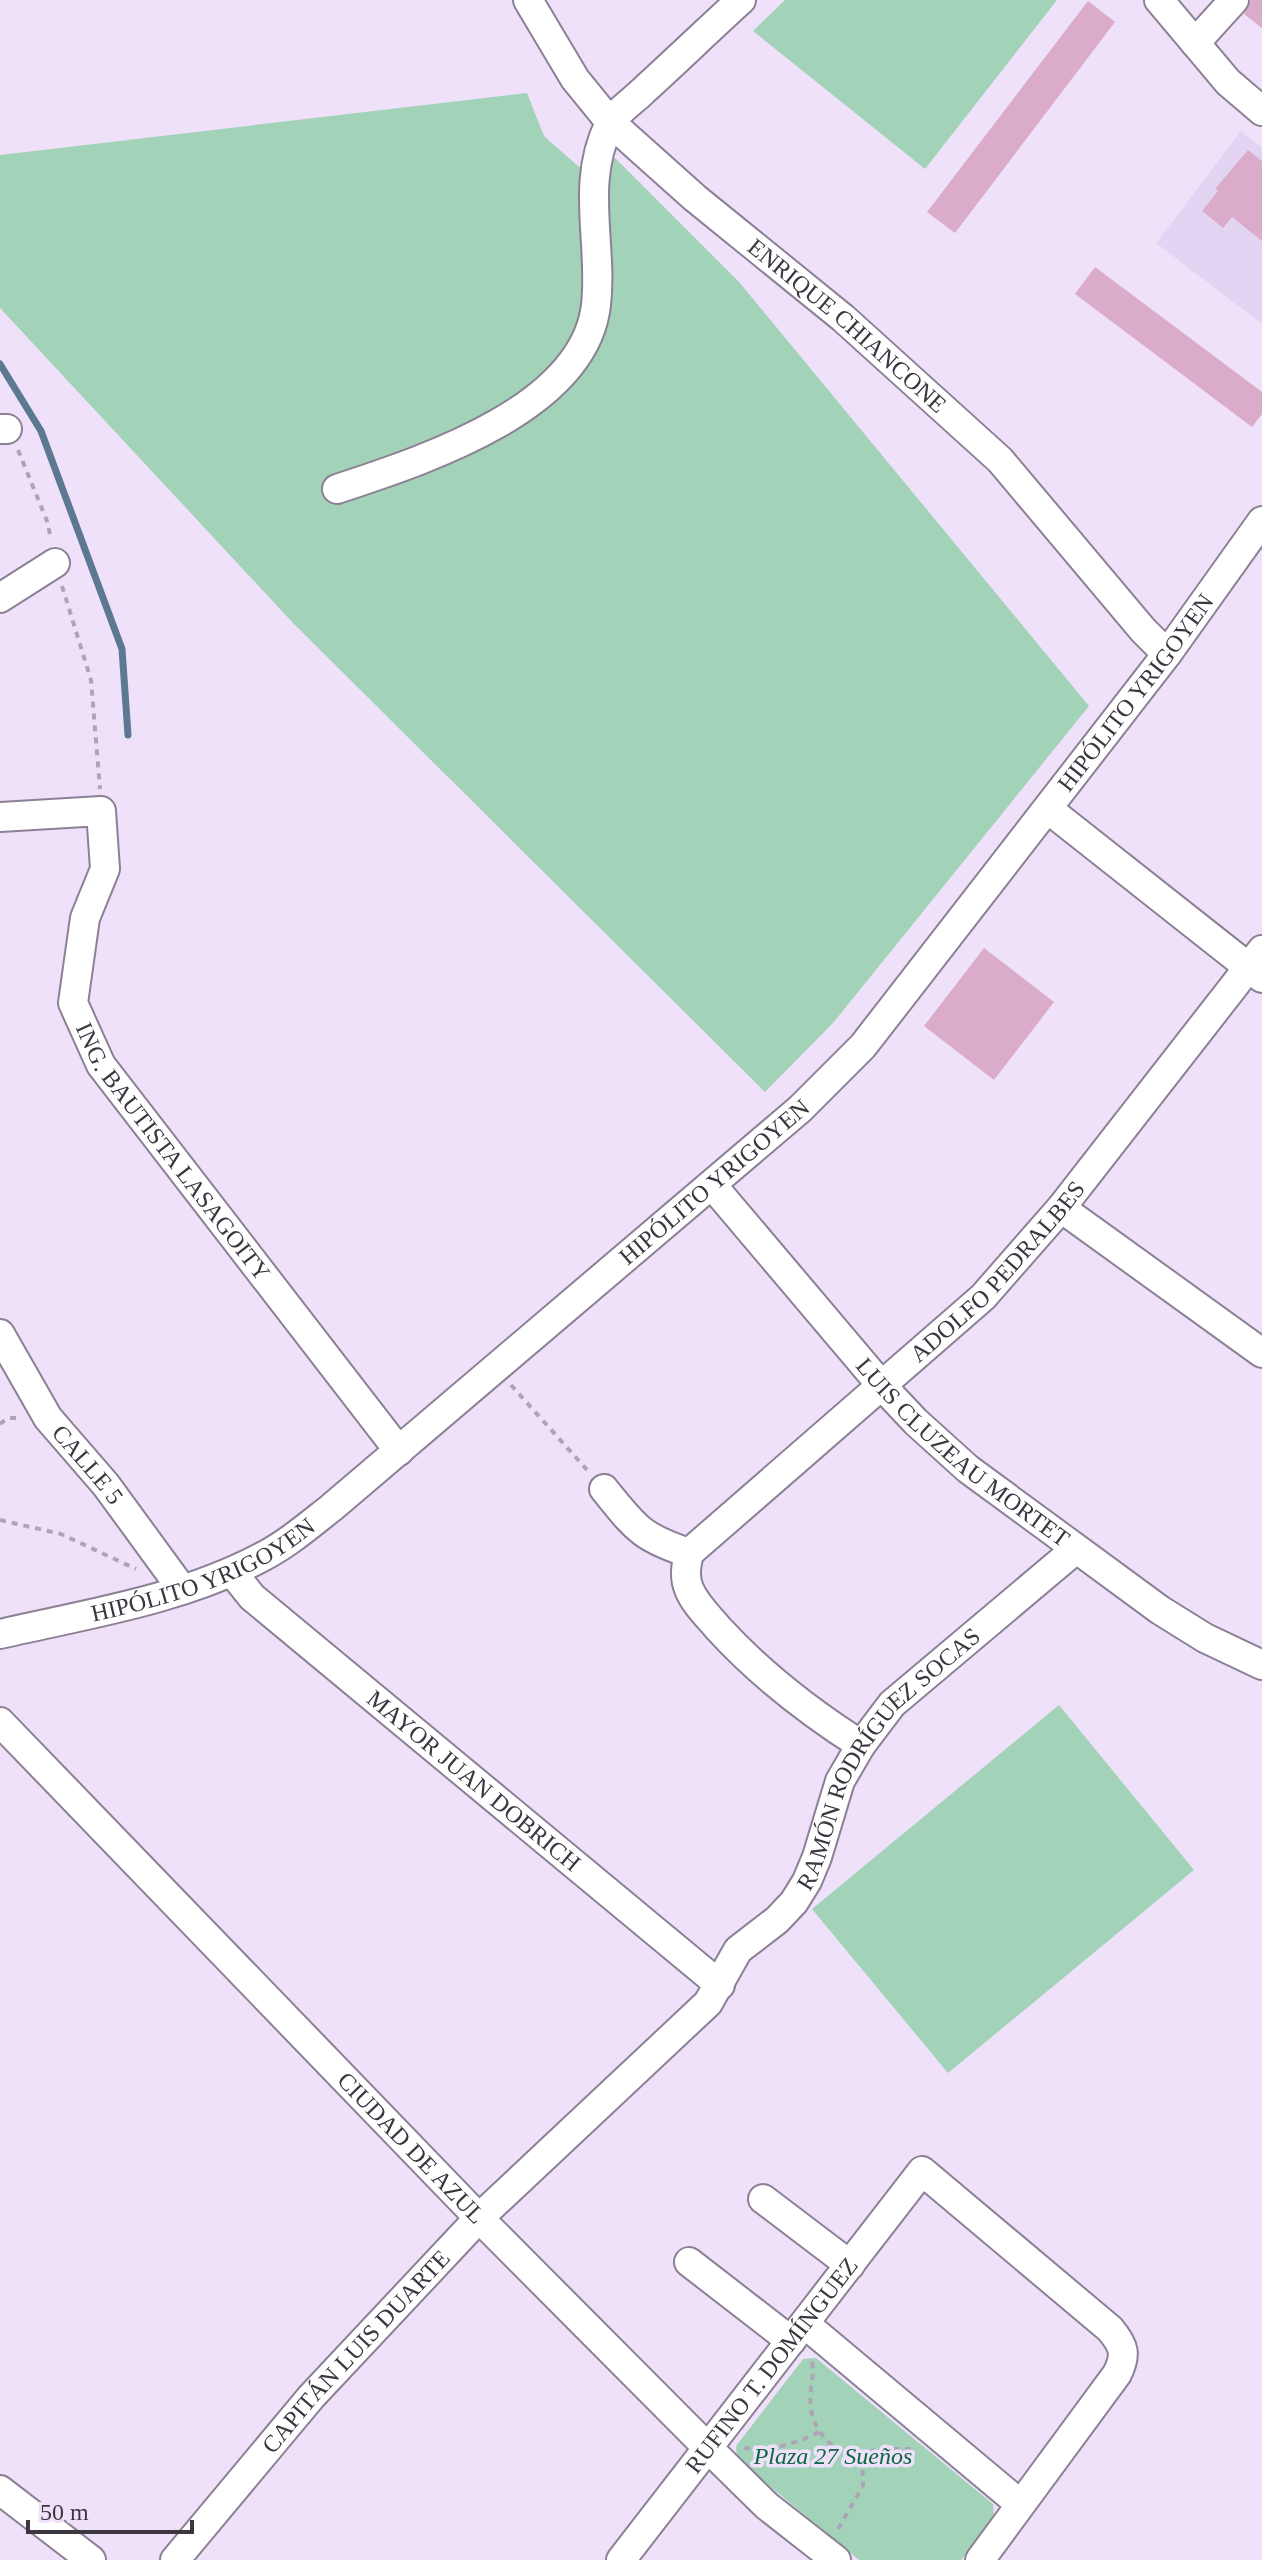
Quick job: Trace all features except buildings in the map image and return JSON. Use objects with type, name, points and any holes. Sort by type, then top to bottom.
[{"type":"street","name":"ENRIQUE CHIANCONE","points":[[528,0],[575,79],[610,122],[695,198],[843,318],[1000,460],[1143,630],[1167,654]]},
{"type":"street","points":[[337,489],[428,459],[518,413],[567,369],[581,347],[596,305],[594,166],[610,122],[741,0]]},
{"type":"street","points":[[1159,0],[1228,82],[1262,111]]},
{"type":"street","points":[[1195,43],[1234,0]]},
{"type":"street","name":"HIPÓLITO YRIGOYEN","points":[[0,1634],[160,1597],[175,1579],[232,1572],[262,1558],[300,1533],[399,1451],[800,1109],[863,1046],[1167,654],[1262,521]]},
{"type":"street","points":[[0,598],[55,563]]},
{"type":"street","points":[[1048,809],[1257,965]]},
{"type":"street","points":[[0,817],[101,811]]},
{"type":"street","name":"ING. BAUTISTA LASAGOITY","points":[[101,811],[105,869],[85,918],[73,1003],[101,1065],[399,1451]]},
{"type":"street","name":"ADOLFO PEDRALBES","points":[[689,1553],[983,1297],[1061,1208],[1257,965]]},
{"type":"street","name":"LUIS CLUZEAU MORTET","points":[[712,1185],[882,1386],[968,1469],[1160,1610],[1205,1638],[1262,1665]]},
{"type":"street","points":[[1061,1208],[1262,1353]]},
{"type":"street","name":"CALLE 5","points":[[0,1334],[48,1418],[106,1485],[175,1579]]},
{"type":"street","points":[[604,1489],[635,1527],[655,1542],[689,1553],[685,1569],[687,1586],[722,1632],[798,1702],[861,1745]]},
{"type":"street","name":"RAMÓN RODRÍGUEZ SOCAS","points":[[720,1985],[738,1950],[777,1920],[794,1902],[807,1881],[840,1781],[861,1745],[892,1704],[1076,1549]]},
{"type":"street","name":"MAYOR JUAN DOBRICH","points":[[232,1572],[252,1597],[720,1985]]},
{"type":"street","name":"CIUDAD DE AZUL","points":[[0,1722],[479,2218],[707,2447],[767,2506],[836,2560]]},
{"type":"street","name":"CAPITÁN LUIS DUARTE","points":[[175,2560],[311,2397],[479,2218],[708,2003],[720,1985]]},
{"type":"street","name":"RUFINO T. DOMÍNGUEZ","points":[[621,2560],[922,2171],[1110,2329],[1123,2344],[1125,2359],[1117,2374],[1020,2504]]},
{"type":"street","points":[[763,2199],[850,2265]]},
{"type":"street","points":[[689,2262],[798,2333],[960,2454],[1020,2504],[980,2560]]},
{"type":"street","points":[[0,2490],[91,2560]]},
{"type":"path","points":[[3,429],[47,521],[55,563],[91,680],[99,749],[101,811]]},
{"type":"path","points":[[496,1368],[604,1489]]},
{"type":"path","points":[[0,1520],[61,1534],[138,1570],[175,1579]]},
{"type":"path","points":[[798,2333],[814,2372],[810,2391],[815,2426],[830,2446],[848,2457],[879,2449],[960,2454]]},
{"type":"path","points":[[742,2447],[767,2450],[792,2445],[819,2432]]},
{"type":"path","points":[[838,2529],[863,2486],[862,2453]]},
{"type":"shaded area","points":[[1241,131],[1262,148],[1262,324],[1156,243]]},
{"type":"green space","points":[[785,0],[1057,0],[925,169],[753,31]]},
{"type":"green space","points":[[527,93],[544,136],[579,167],[604,166],[615,158],[739,282],[1089,706],[833,1023],[765,1092],[293,623],[0,308],[0,155]]},
{"type":"green space","points":[[1059,1705],[1194,1870],[948,2073],[812,1909]]},
{"type":"green space","name":"Plaza 27 Sueños","points":[[816,2358],[993,2504],[994,2518],[961,2560],[859,2560],[737,2459],[736,2446],[803,2359]]},
{"type":"waterway","points":[[0,364],[41,431],[122,649],[128,735]]}]
